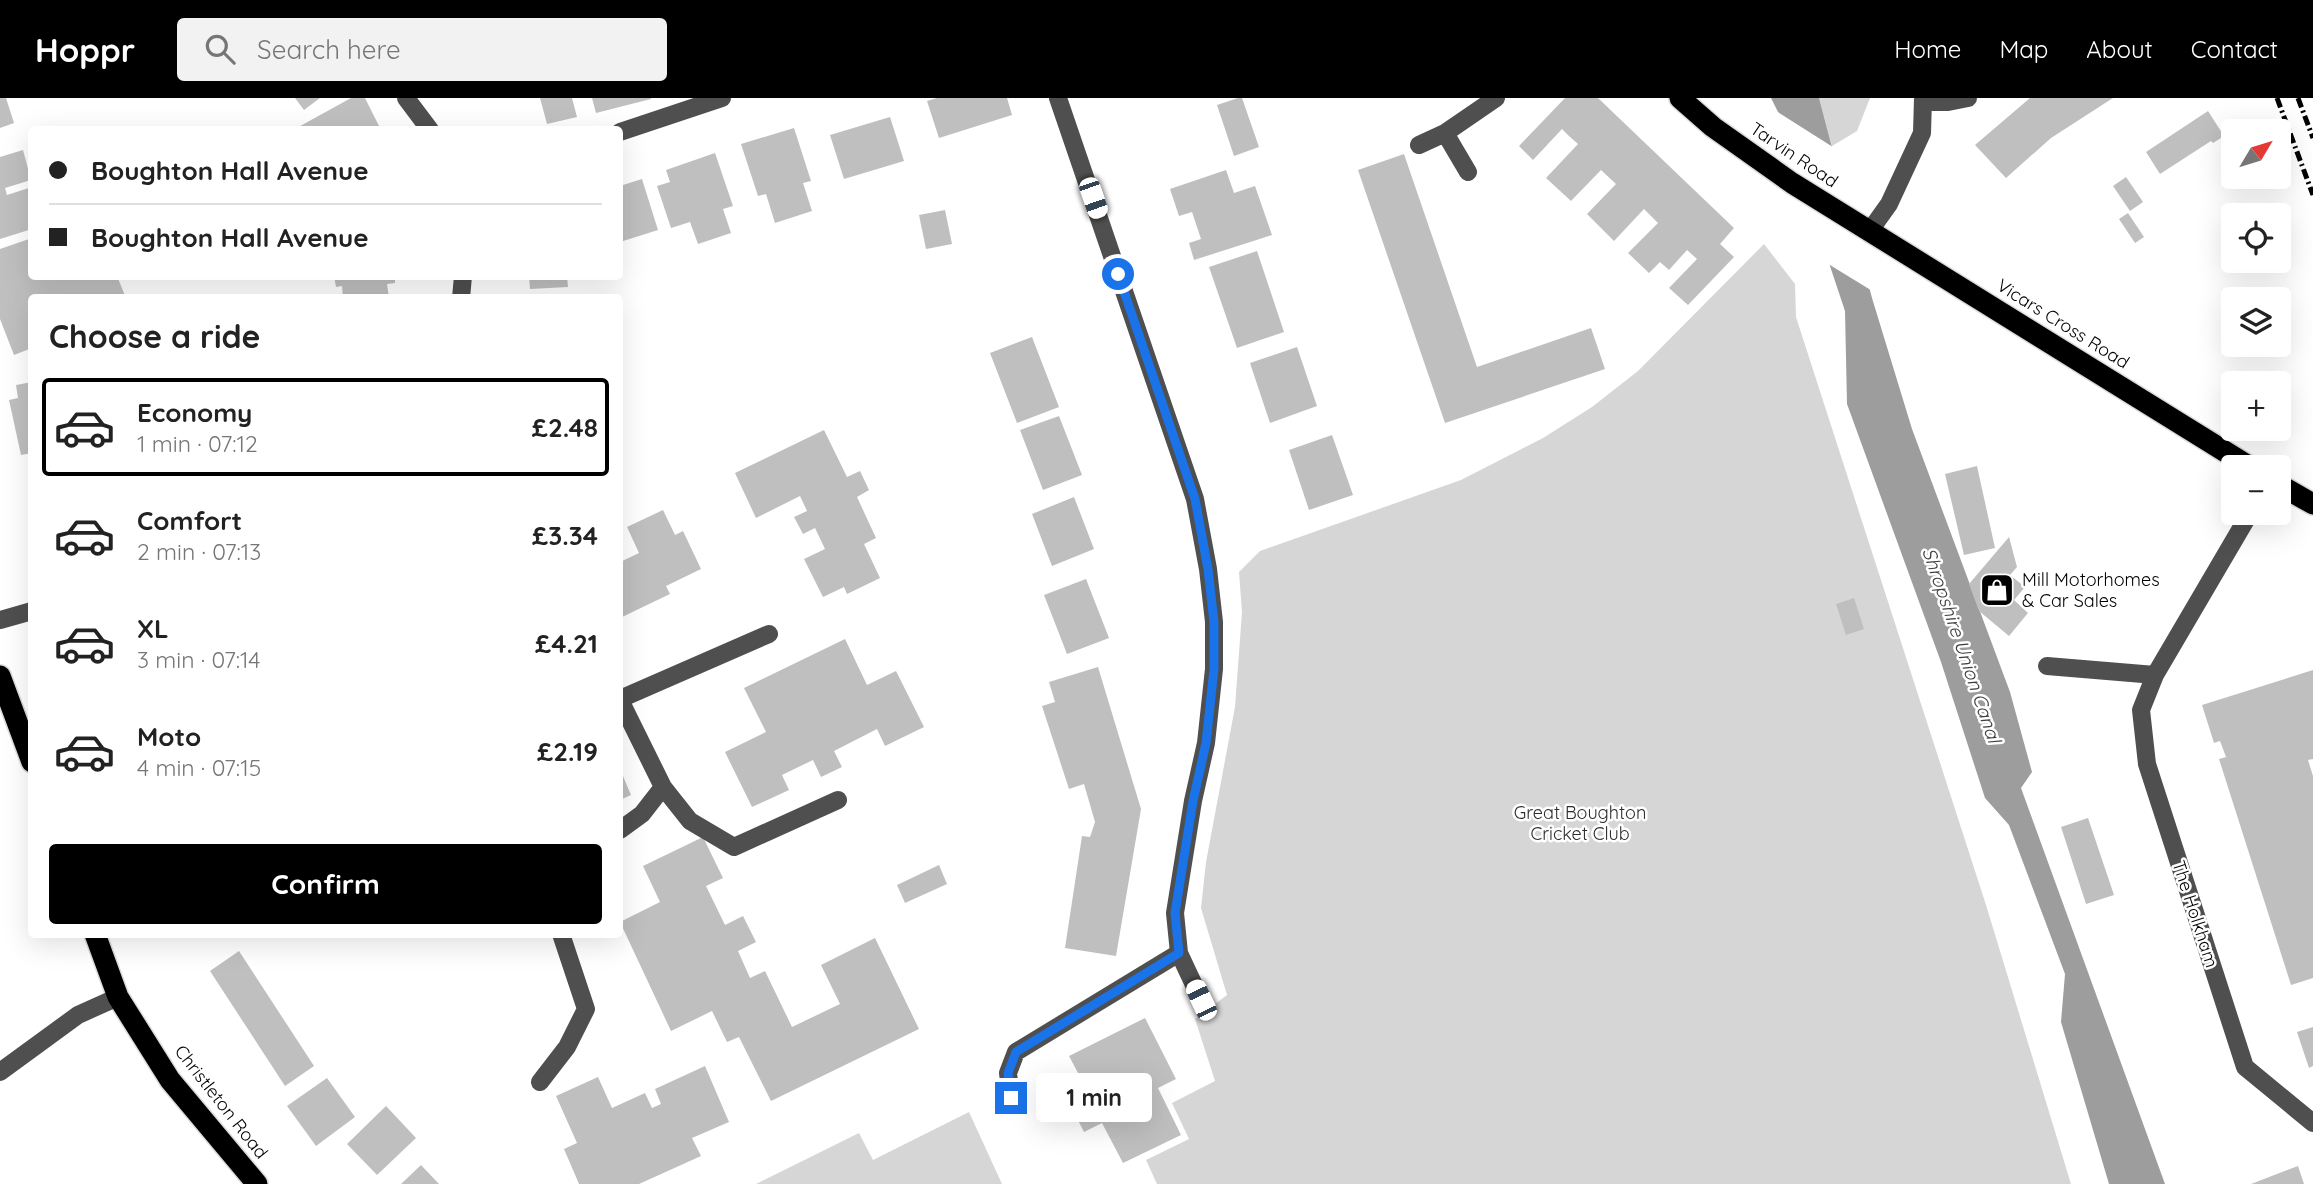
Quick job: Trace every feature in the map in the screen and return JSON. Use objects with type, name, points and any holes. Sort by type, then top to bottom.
[{"type":"highway","name":"Tarvin Road","points":[[1681,98],[1713,127],[1792,183],[1860,226]]},
{"type":"highway","name":"Vicars Cross Road","points":[[1860,226],[2231,455]]},
{"type":"highway","points":[[2291,491],[2313,504]]},
{"type":"highway","points":[[0,676],[28,751]]},
{"type":"highway","name":"Christleton Road","points":[[96,938],[118,997],[170,1080],[257,1184]]},
{"type":"street","points":[[407,98],[427,126]]},
{"type":"street","points":[[623,131],[722,98]]},
{"type":"street","points":[[1058,98],[1195,499],[1208,569],[1214,622],[1214,669],[1206,743],[1193,801],[1175,913],[1179,953],[1201,1000]]},
{"type":"street","points":[[1419,145],[1445,133],[1496,98]]},
{"type":"street","points":[[1860,226],[1889,204],[1922,133],[1923,100],[1948,103],[1968,98]]},
{"type":"street","points":[[1445,133],[1468,172]]},
{"type":"street","name":"The Holkham","points":[[2243,525],[2155,675],[2141,710],[2147,764],[2245,1067],[2313,1123]]},
{"type":"street","points":[[0,620],[28,612]]},
{"type":"street","points":[[623,699],[769,634]]},
{"type":"street","points":[[2048,666],[2155,675]]},
{"type":"street","points":[[623,706],[663,787],[690,821],[734,846],[838,800]]},
{"type":"street","points":[[623,828],[642,814],[663,787]]},
{"type":"street","points":[[540,1082],[567,1047],[586,1010],[562,938]]},
{"type":"street","points":[[1011,1098],[1008,1073],[1016,1052],[1179,953]]},
{"type":"street","points":[[0,1072],[78,1015],[118,997]]},
{"type":"green space","points":[[1819,98],[1870,98],[1857,131],[1832,146]]},
{"type":"green space","name":"Great Boughton Cricket Club","points":[[1764,244],[1795,284],[1796,317],[1986,905],[2071,1184],[1157,1184],[1146,1160],[1189,1139],[1172,1103],[1215,1081],[1195,1019],[1227,995],[1201,908],[1206,862],[1235,707],[1242,612],[1239,572],[1260,551],[1461,480],[1543,438],[1592,407],[1638,371]]},
{"type":"green space","points":[[969,1112],[1002,1184],[756,1184],[859,1133],[873,1160]]},
{"type":"water","name":"Shropshire Union Canal","points":[[1771,98],[1819,98],[1872,298],[1912,429],[2010,692],[2032,772],[2021,788],[2165,1184],[2109,1184],[2061,1022],[2065,974],[2009,825],[1985,798],[1941,662],[1847,404],[1845,311],[1780,116]]},
{"type":"pier","points":[[1773,109],[1836,149],[1874,292],[1825,262]]},
{"type":"building","points":[[0,98],[6,98],[14,123],[0,128]]},
{"type":"building","points":[[295,98],[320,98],[304,110]]},
{"type":"building","points":[[351,98],[365,98],[379,126],[300,126]]},
{"type":"building","points":[[540,98],[572,98],[577,117],[547,124]]},
{"type":"building","points":[[592,98],[651,98],[651,99],[596,113]]},
{"type":"building","points":[[937,98],[1007,98],[1012,115],[939,138],[927,101]]},
{"type":"building","points":[[1242,98],[1259,147],[1234,156],[1217,105]]},
{"type":"building","points":[[1565,98],[1598,98],[1734,228],[1720,244],[1734,257],[1688,305],[1669,288],[1697,259],[1687,250],[1669,270],[1660,262],[1649,273],[1628,253],[1658,223],[1644,209],[1614,241],[1587,214],[1616,184],[1601,170],[1571,201],[1546,178],[1578,144],[1562,129],[1533,160],[1519,146]]},
{"type":"building","points":[[2030,98],[2113,98],[2051,138],[2006,178],[1975,145]]},
{"type":"building","points":[[2208,111],[2221,131],[2221,138],[2213,143],[2211,141],[2160,174],[2146,152]]},
{"type":"building","points":[[890,117],[904,161],[844,179],[830,135]]},
{"type":"building","points":[[794,128],[811,181],[803,183],[812,211],[775,223],[766,194],[758,196],[741,144]]},
{"type":"building","points":[[23,150],[28,181],[5,188],[7,195],[28,188],[28,230],[0,239],[0,157]]},
{"type":"building","points":[[715,153],[733,206],[723,209],[731,233],[698,244],[690,222],[671,228],[657,186],[670,182],[666,170]]},
{"type":"building","points":[[1404,154],[1477,367],[1591,328],[1605,369],[1445,423],[1358,170]]},
{"type":"building","points":[[1226,170],[1234,193],[1255,186],[1272,235],[1194,260],[1189,243],[1201,239],[1192,212],[1179,216],[1170,189]]},
{"type":"building","points":[[2126,177],[2143,202],[2130,211],[2113,186]]},
{"type":"building","points":[[642,179],[658,230],[623,241],[623,185]]},
{"type":"building","points":[[945,210],[952,244],[926,249],[919,215]]},
{"type":"building","points":[[2128,213],[2144,237],[2135,243],[2119,219]]},
{"type":"building","points":[[28,239],[28,280],[119,280],[124,294],[28,294],[28,350],[14,355],[0,319],[0,249]]},
{"type":"building","points":[[1257,251],[1284,332],[1237,348],[1209,267]]},
{"type":"building","points":[[335,280],[395,280],[395,283],[387,284],[388,294],[343,294],[342,286],[336,287]]},
{"type":"building","points":[[529,280],[567,280],[568,287],[530,289]]},
{"type":"building","points":[[1032,337],[1059,407],[1017,423],[990,353]]},
{"type":"building","points":[[1297,347],[1317,406],[1270,423],[1250,363]]},
{"type":"building","points":[[28,383],[28,454],[21,455],[9,400],[18,398],[16,385]]},
{"type":"building","points":[[1059,416],[1082,475],[1043,490],[1020,430]]},
{"type":"building","points":[[824,430],[847,477],[860,471],[869,490],[857,497],[876,538],[864,544],[880,578],[847,594],[844,587],[823,597],[804,559],[825,549],[815,528],[803,534],[794,517],[807,511],[800,496],[756,518],[735,473]]},
{"type":"building","points":[[1332,435],[1353,495],[1309,510],[1289,450]]},
{"type":"building","points":[[1977,466],[1995,548],[1964,555],[1945,474]]},
{"type":"building","points":[[1074,497],[1094,549],[1052,566],[1032,514]]},
{"type":"building","points":[[663,510],[675,535],[683,531],[701,569],[666,586],[670,594],[623,617],[623,561],[639,553],[627,527]]},
{"type":"building","points":[[2009,537],[2017,567],[2010,575],[2025,587],[2014,600],[2028,613],[2009,636],[1979,611],[1969,584]]},
{"type":"building","points":[[1086,579],[1109,638],[1067,654],[1044,595]]},
{"type":"building","points":[[1854,598],[1864,629],[1846,635],[1836,604]]},
{"type":"building","points":[[845,639],[867,685],[896,671],[924,727],[885,746],[877,729],[834,751],[842,767],[821,777],[813,760],[782,775],[789,790],[752,807],[725,752],[766,732],[744,688]]},
{"type":"building","points":[[1098,667],[1141,809],[1116,956],[1065,948],[1082,836],[1090,837],[1095,822],[1084,784],[1069,789],[1042,706],[1055,702],[1049,682]]},
{"type":"building","points":[[2313,670],[2313,759],[2308,760],[2313,776],[2313,978],[2291,985],[2219,759],[2226,757],[2220,741],[2214,743],[2202,705]]},
{"type":"building","points":[[623,776],[631,795],[623,799]]},
{"type":"building","points":[[2088,818],[2114,895],[2086,904],[2061,827]]},
{"type":"building","points":[[703,837],[723,878],[706,886],[725,925],[743,916],[756,942],[738,951],[750,978],[765,971],[792,1027],[840,1004],[821,965],[875,938],[919,1029],[771,1101],[739,1037],[727,1042],[712,1011],[671,1031],[623,928],[623,920],[660,902],[643,866]]},
{"type":"building","points":[[939,865],[947,884],[905,903],[897,885]]},
{"type":"building","points":[[239,951],[314,1066],[285,1086],[210,971]]},
{"type":"building","points":[[1145,1018],[1176,1079],[1158,1088],[1181,1135],[1123,1163],[1102,1123],[1084,1132],[1059,1083],[1078,1073],[1069,1056]]},
{"type":"building","points":[[2313,1027],[2313,1066],[2309,1068],[2297,1032]]},
{"type":"building","points":[[705,1066],[729,1122],[692,1138],[701,1156],[639,1184],[579,1184],[564,1149],[577,1143],[556,1096],[598,1077],[612,1108],[645,1093],[652,1108],[661,1104],[655,1089]]},
{"type":"building","points":[[327,1078],[355,1117],[316,1146],[287,1106]]},
{"type":"building","points":[[386,1106],[416,1138],[377,1175],[347,1144]]},
{"type":"building","points":[[421,1165],[439,1184],[401,1184]]},
{"type":"building","points":[[2298,1166],[2304,1184],[2251,1184]]},
{"type":"railway","points":[[2277,98],[2313,195]]},
{"type":"railway","points":[[2298,98],[2313,138]]},
{"type":"place","name":"Mill Motorhomes & Car Sales","points":[[1997,590]]},
{"type":"route","points":[[1011,1098],[1008,1073],[1016,1052],[1179,953],[1175,913],[1193,801],[1206,743],[1214,669],[1214,622],[1208,569],[1195,499],[1118,274]]}]
